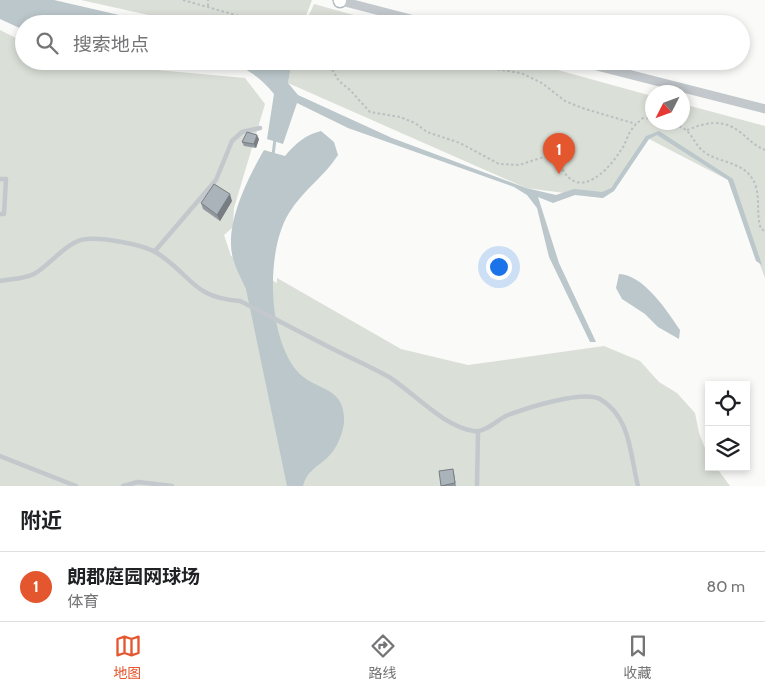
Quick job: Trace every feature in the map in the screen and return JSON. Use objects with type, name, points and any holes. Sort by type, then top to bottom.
[{"type":"street","points":[[339,0],[396,15]]},
{"type":"street","points":[[612,70],[765,109]]},
{"type":"lane","points":[[155,252],[216,180],[232,141],[242,132],[260,128]]},
{"type":"lane","points":[[0,179],[6,179],[4,214],[0,214]]},
{"type":"lane","points":[[0,281],[33,275],[72,244],[84,238],[141,247],[155,252],[167,260],[200,291],[221,300],[240,301],[390,378],[408,393],[462,429],[478,432],[508,415],[584,395],[598,398],[614,410],[624,429],[631,445],[638,486]]},
{"type":"lane","points":[[477,486],[478,432]]},
{"type":"lane","points":[[0,456],[76,486]]},
{"type":"lane","points":[[123,486],[138,482],[172,486]]},
{"type":"path","points":[[183,0],[238,15]]},
{"type":"path","points":[[208,0],[208,6]]},
{"type":"path","points":[[332,70],[339,81],[370,112],[381,116],[400,117],[415,123],[427,132],[460,143],[499,164],[519,165],[547,156],[558,159],[562,171],[571,181],[581,184],[596,179],[621,150],[632,128],[645,118]]},
{"type":"path","points":[[502,70],[521,73],[542,83],[565,101],[582,108],[637,124]]},
{"type":"path","points":[[690,129],[708,122],[725,124],[739,131],[752,145],[765,150]]},
{"type":"path","points":[[687,130],[694,143],[708,154],[733,163],[748,172],[756,187],[757,216],[761,229],[765,231]]},
{"type":"shaded area","points":[[0,0],[54,0],[119,15],[15,15],[15,26],[0,19]]},
{"type":"shaded area","points":[[81,0],[312,0],[306,15],[148,15]]},
{"type":"shaded area","points":[[314,4],[354,15],[309,15]]},
{"type":"shaded area","points":[[0,30],[15,38],[15,70],[157,70],[245,78],[265,104],[234,208],[233,227],[224,235],[231,256],[277,283],[277,278],[401,349],[468,365],[604,346],[640,361],[659,382],[677,393],[695,413],[699,433],[705,448],[705,471],[719,471],[730,486],[0,486]]},
{"type":"shaded area","points":[[246,70],[290,70],[288,83],[298,95],[392,138],[526,188],[556,195],[574,189],[602,192],[611,188],[646,136],[659,131],[733,179],[762,265],[756,261],[728,180],[657,135],[649,139],[614,191],[603,198],[575,195],[553,203],[538,197],[559,263],[596,342],[590,342],[549,257],[537,208],[527,195],[514,187],[348,128],[297,103],[283,144],[267,139],[274,94],[253,74]]},
{"type":"shaded area","points":[[290,70],[558,70],[645,94],[645,130],[690,130],[690,106],[765,126],[765,278],[728,180],[649,139],[603,198],[526,188],[288,83]]},
{"type":"shaded area","points":[[321,131],[334,142],[338,155],[295,205],[281,230],[273,273],[273,296],[281,342],[290,360],[301,375],[339,400],[344,422],[342,433],[334,450],[309,473],[303,486],[287,486],[246,289],[232,256],[232,233],[237,208],[252,171],[264,150],[285,156],[301,140]]},
{"type":"shaded area","points":[[619,274],[637,280],[654,295],[680,330],[679,339],[658,327],[645,314],[622,299],[616,288]]},
{"type":"building","points":[[247,132],[257,135],[254,144],[242,142]]},
{"type":"building","points":[[214,184],[230,194],[217,215],[201,203]]},
{"type":"building","points":[[453,469],[455,483],[441,486],[439,471]]},
{"type":"waterway","points":[[273,155],[275,139]]},
{"type":"place","name":"朗郡庭园网球场","points":[[559,174]]}]
